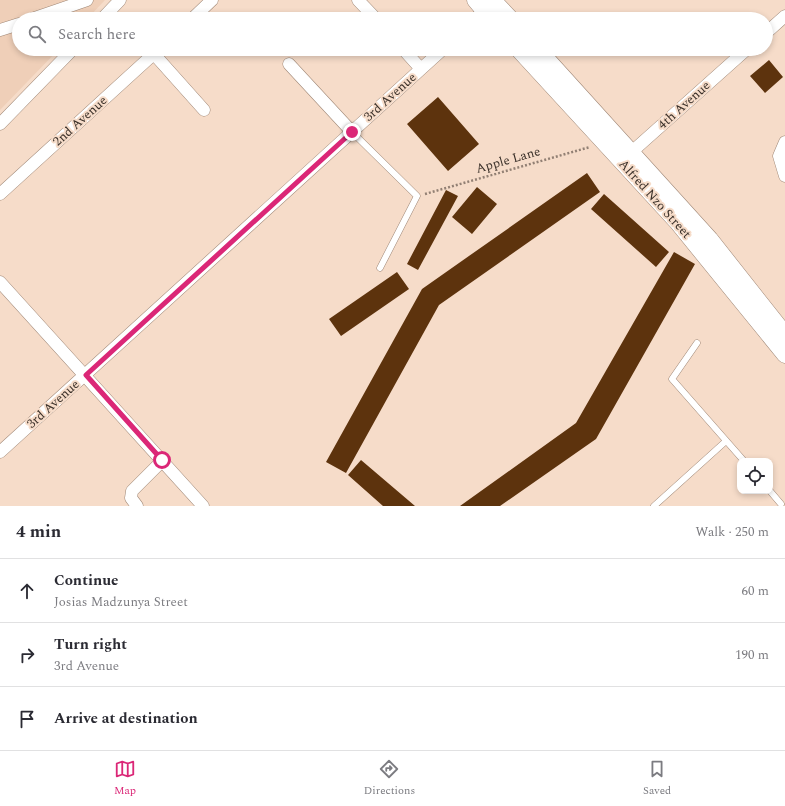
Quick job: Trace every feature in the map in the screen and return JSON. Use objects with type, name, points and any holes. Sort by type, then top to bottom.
[{"type":"street","points":[[109,12],[120,0]]},
{"type":"street","points":[[199,12],[212,0]]},
{"type":"street","points":[[358,0],[369,12]]},
{"type":"street","points":[[51,12],[82,1]]},
{"type":"street","points":[[487,7],[497,12]]},
{"type":"street","points":[[773,27],[785,16]]},
{"type":"street","points":[[0,30],[12,26]]},
{"type":"street","points":[[0,124],[66,56]]},
{"type":"street","name":"2nd Avenue","points":[[0,194],[152,56]]},
{"type":"street","points":[[161,56],[204,110]]},
{"type":"street","points":[[409,56],[421,69]]},
{"type":"street","name":"3rd Avenue","points":[[0,452],[435,56]]},
{"type":"street","name":"Alfred Nzo Street","points":[[524,56],[604,142],[626,157],[710,239],[785,334]]},
{"type":"street","name":"Alfred Nzo Street","points":[[544,56],[785,355]]},
{"type":"street","name":"4th Avenue","points":[[626,157],[739,56]]},
{"type":"street","points":[[288,64],[352,132]]},
{"type":"street","points":[[785,142],[779,156],[785,176]]},
{"type":"street","points":[[0,282],[86,375],[203,506]]},
{"type":"street","points":[[137,506],[131,498],[132,491],[162,460]]},
{"type":"lane","points":[[352,132],[417,196],[380,268]]},
{"type":"lane","points":[[698,343],[672,379],[741,458]]},
{"type":"lane","points":[[654,506],[726,441]]},
{"type":"lane","points":[[773,494],[781,504]]},
{"type":"path","name":"Apple Lane","points":[[417,196],[604,142]]},
{"type":"shaded area","points":[[0,0],[105,0],[94,12],[12,12],[12,56],[52,56],[0,110]]},
{"type":"building","points":[[769,60],[783,77],[765,93],[750,76]]},
{"type":"building","points":[[438,97],[479,144],[448,171],[407,124]]},
{"type":"building","points":[[587,173],[600,192],[439,305],[346,473],[326,462],[422,289]]},
{"type":"building","points":[[477,187],[497,204],[472,234],[452,217]]},
{"type":"building","points":[[446,190],[458,196],[418,270],[407,264]]},
{"type":"building","points":[[604,194],[669,252],[656,267],[591,209]]},
{"type":"building","points":[[674,252],[695,264],[596,439],[500,506],[460,506],[576,423]]},
{"type":"building","points":[[397,272],[409,289],[341,336],[329,319]]},
{"type":"building","points":[[361,460],[415,506],[383,506],[348,475]]},
{"type":"route","points":[[162,460],[86,375],[352,132]]}]
